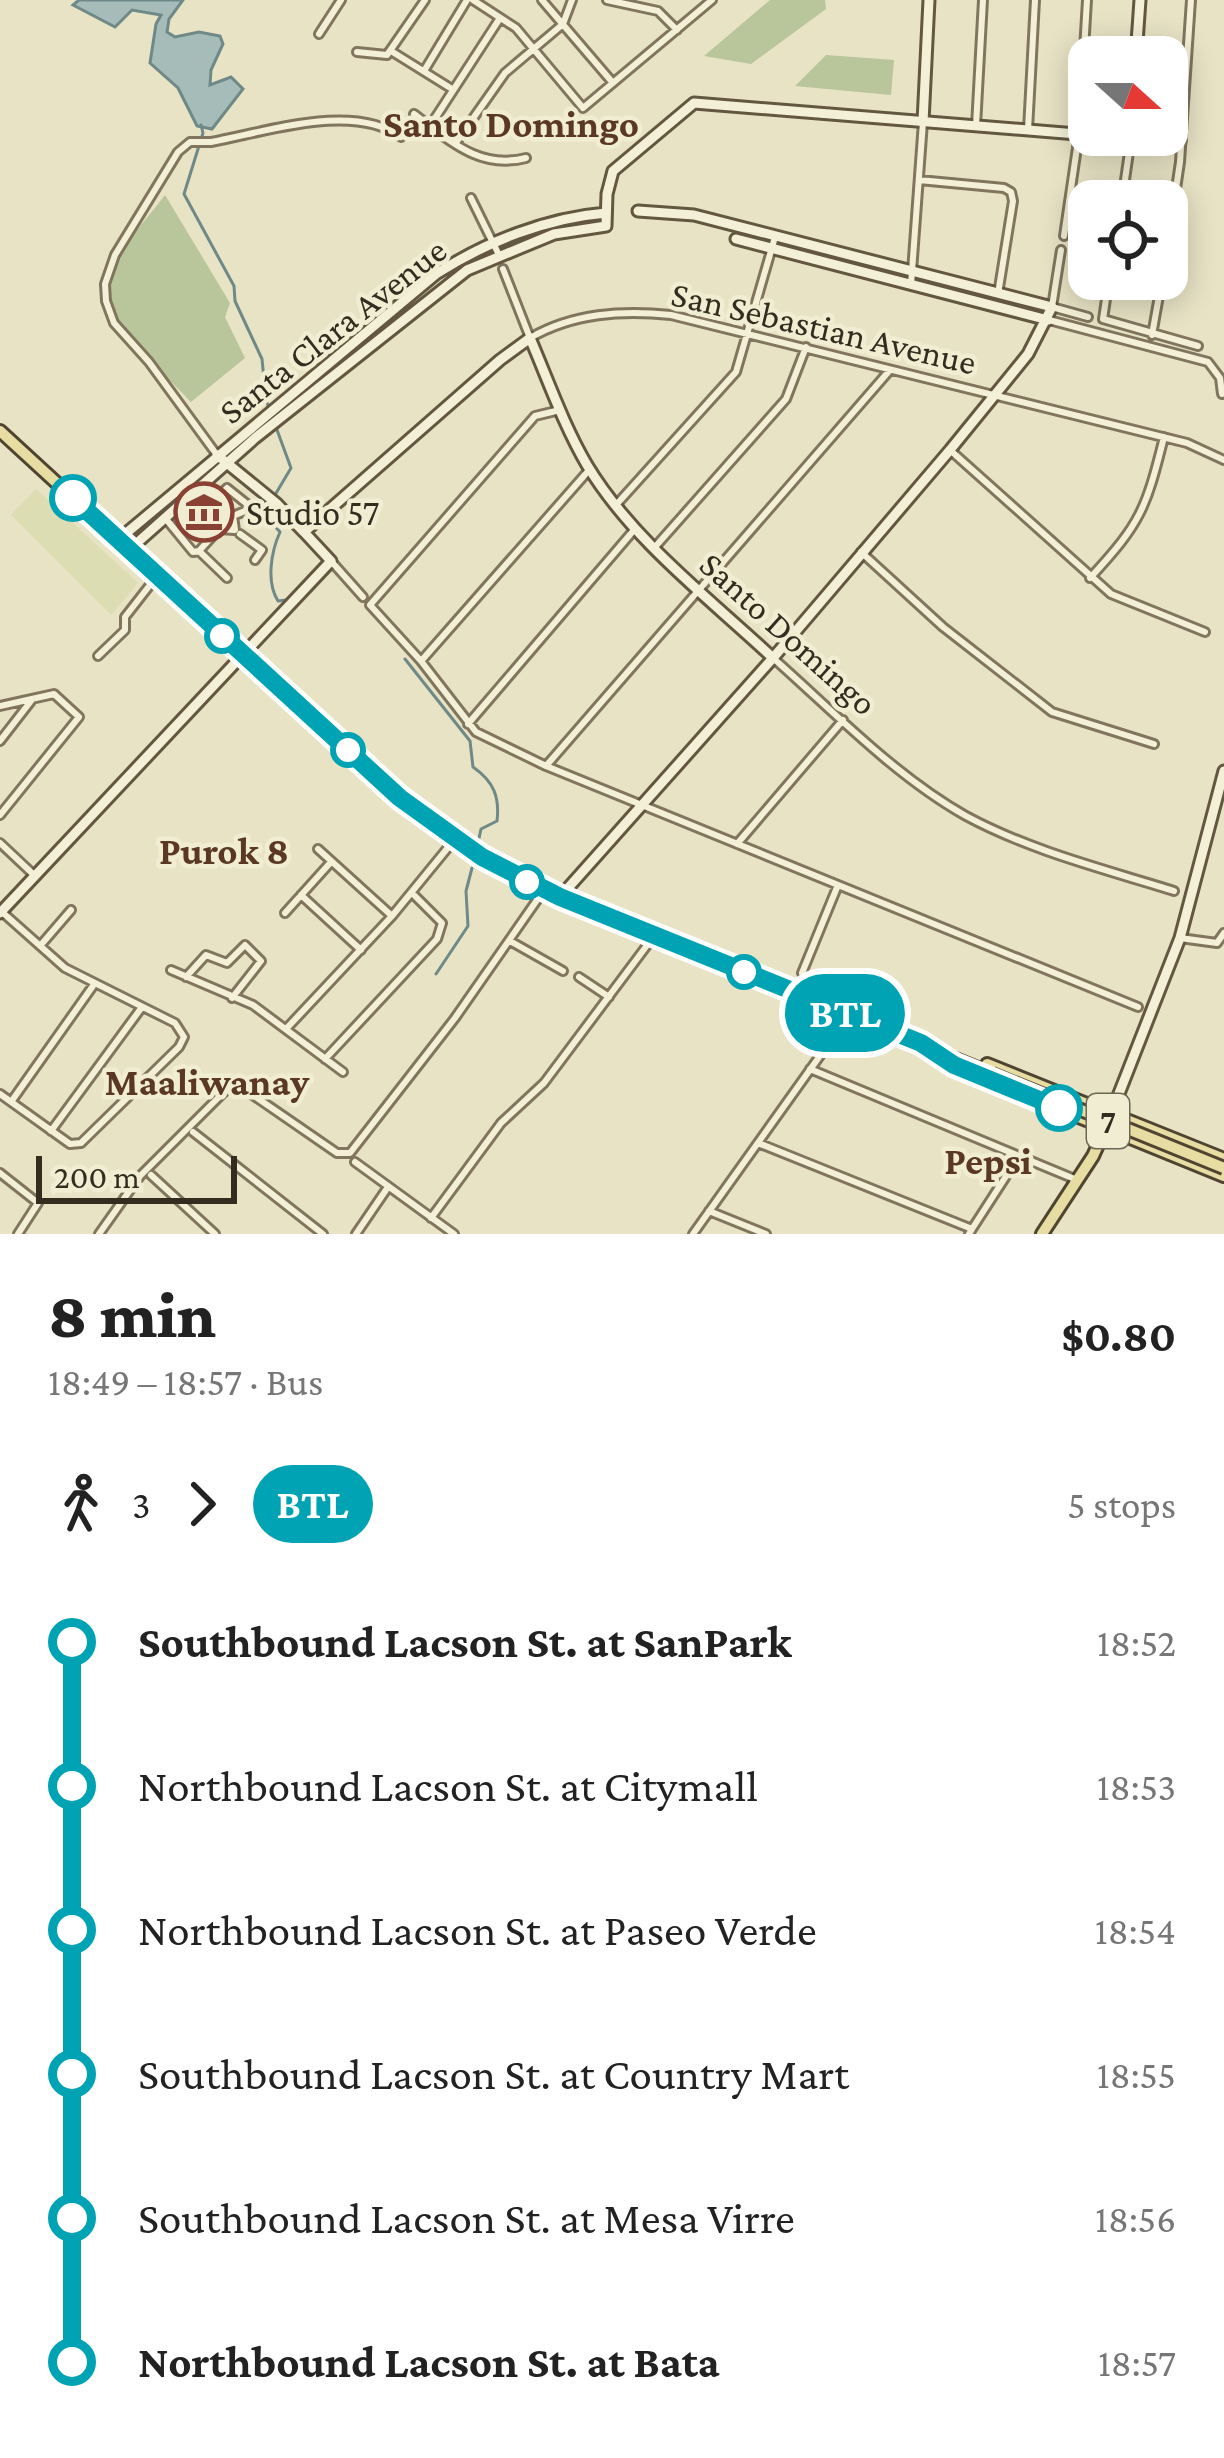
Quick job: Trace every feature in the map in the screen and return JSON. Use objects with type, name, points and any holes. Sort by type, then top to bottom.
[{"type":"main road","name":"7","points":[[0,430],[400,798],[454,839],[560,897],[1224,1168]]},
{"type":"main road","name":"7","points":[[921,1043],[960,1052],[1112,1114],[1224,1168]]},
{"type":"main road","name":"7","points":[[921,1043],[954,1065],[1106,1127],[1224,1168]]},
{"type":"main road","points":[[1042,1234],[1112,1114]]},
{"type":"street","points":[[319,34],[341,0]]},
{"type":"street","points":[[357,52],[383,56],[391,51],[425,0]]},
{"type":"street","points":[[424,71],[470,0],[501,17],[534,48],[583,108],[712,0]]},
{"type":"street","points":[[542,0],[613,83]]},
{"type":"street","points":[[455,144],[494,85],[563,24],[572,0]]},
{"type":"street","points":[[607,0],[658,11],[676,30]]},
{"type":"street","points":[[911,285],[929,0]]},
{"type":"street","points":[[976,126],[983,0]]},
{"type":"street","points":[[1028,130],[1035,0]]},
{"type":"street","points":[[1087,0],[1087,36]]},
{"type":"street","points":[[1137,36],[1140,0]]},
{"type":"street","points":[[1188,47],[1191,0]]},
{"type":"street","points":[[430,125],[501,17]]},
{"type":"street","points":[[391,51],[452,89]]},
{"type":"street","points":[[606,213],[613,171],[694,103],[1068,133]]},
{"type":"street","points":[[414,114],[476,158],[526,158]]},
{"type":"street","points":[[363,597],[276,503],[221,459],[110,317],[105,284],[115,255],[178,152],[192,142],[349,118],[401,137]]},
{"type":"street","points":[[1064,236],[1083,156]]},
{"type":"street","points":[[919,180],[1011,192],[998,294]]},
{"type":"street","points":[[471,198],[497,249]]},
{"type":"street","points":[[638,211],[694,215],[1088,317]]},
{"type":"street","name":"Santa Clara Avenue","points":[[124,545],[436,274],[550,222],[606,213],[606,226],[497,249]]},
{"type":"street","points":[[616,505],[736,372],[775,236]]},
{"type":"street","points":[[736,239],[1208,362],[1220,378],[1222,394]]},
{"type":"street","points":[[560,897],[773,658],[1028,354],[1052,308],[1061,250]]},
{"type":"street","name":"Santo Domingo","points":[[503,269],[590,469],[637,528],[773,658],[920,784],[967,816],[1018,842],[1174,891]]},
{"type":"street","points":[[1106,300],[1103,319],[1198,346]]},
{"type":"street","points":[[1152,335],[1158,300]]},
{"type":"street","name":"San Sebastian Avenue","points":[[304,532],[530,338],[563,323],[636,311],[750,333],[1164,437],[1224,460]]},
{"type":"street","points":[[656,547],[786,399],[806,347]]},
{"type":"street","points":[[546,766],[890,370]]},
{"type":"street","points":[[562,410],[535,416],[371,602],[370,608],[421,661],[468,724],[488,741],[546,766],[1138,1007]]},
{"type":"street","points":[[1090,578],[1132,533],[1148,502],[1164,437]]},
{"type":"street","points":[[950,450],[1090,578],[1122,601],[1205,632]]},
{"type":"street","name":"Santa Clara Avenue","points":[[124,545],[164,516],[221,459]]},
{"type":"street","points":[[421,661],[590,469]]},
{"type":"street","points":[[223,492],[227,488],[252,508],[233,516],[237,532]]},
{"type":"street","points":[[164,516],[196,554],[219,529],[237,532],[262,550],[255,560]]},
{"type":"street","points":[[468,724],[637,528]]},
{"type":"street","points":[[199,551],[227,578]]},
{"type":"street","points":[[861,551],[944,627],[1052,712],[1154,745]]},
{"type":"street","points":[[0,1094],[70,1144],[81,1143],[182,1042],[179,1026],[60,964],[1,912],[331,561]]},
{"type":"street","points":[[98,656],[125,631],[125,616],[157,576]]},
{"type":"street","points":[[0,706],[58,695],[79,720],[0,815]]},
{"type":"street","points":[[0,741],[33,698]]},
{"type":"street","points":[[737,844],[843,721]]},
{"type":"street","points":[[1112,1114],[1180,938],[1224,771]]},
{"type":"street","points":[[286,1029],[392,916],[454,839]]},
{"type":"street","points":[[0,843],[34,875]]},
{"type":"street","points":[[318,849],[392,916]]},
{"type":"street","points":[[285,913],[332,862]]},
{"type":"street","points":[[802,974],[838,885]]},
{"type":"street","points":[[99,1234],[140,1175],[234,1082],[337,1153],[350,1153],[455,1018],[544,890]]},
{"type":"street","points":[[326,1058],[437,939],[442,923],[412,893]]},
{"type":"street","points":[[301,895],[361,950]]},
{"type":"street","points":[[40,946],[71,910]]},
{"type":"street","points":[[1180,938],[1217,944],[1224,933]]},
{"type":"street","points":[[431,1218],[501,1123],[544,1083],[654,936]]},
{"type":"street","points":[[510,941],[563,971]]},
{"type":"street","points":[[186,977],[206,955],[228,962],[245,945],[261,959],[232,998]]},
{"type":"street","points":[[171,970],[250,1004],[343,1072]]},
{"type":"street","points":[[579,977],[608,997]]},
{"type":"street","points":[[11,1102],[94,983]]},
{"type":"street","points":[[51,1131],[142,1007]]},
{"type":"street","points":[[693,1234],[849,1015]]},
{"type":"street","points":[[810,1069],[1077,1180]]},
{"type":"street","points":[[193,1132],[323,1234]]},
{"type":"street","points":[[758,1143],[971,1232],[1019,1156]]},
{"type":"street","points":[[355,1162],[454,1234]]},
{"type":"street","points":[[0,1174],[38,1203],[18,1234]]},
{"type":"street","points":[[151,1175],[215,1234]]},
{"type":"street","points":[[356,1234],[388,1187]]},
{"type":"street","points":[[710,1211],[766,1234]]},
{"type":"green space","points":[[770,0],[825,0],[826,9],[751,64],[704,56]]},
{"type":"green space","points":[[826,55],[894,60],[891,95],[795,86]]},
{"type":"green space","points":[[165,195],[230,303],[225,317],[245,358],[191,402],[128,334],[110,304],[108,291],[122,252]]},
{"type":"green space","points":[[36,489],[138,583],[111,615],[11,515]]},
{"type":"water","points":[[79,0],[183,0],[169,19],[167,32],[175,37],[199,32],[220,36],[223,44],[210,85],[231,77],[243,89],[212,129],[197,126],[178,88],[150,63],[161,15],[132,10],[115,27],[73,5]]},
{"type":"waterway","points":[[201,125],[203,133],[184,194],[234,286],[235,301],[262,359],[266,400],[291,468],[272,500],[254,510]]},
{"type":"waterway","points":[[259,508],[280,532],[271,576],[278,601],[286,600]]},
{"type":"waterway","points":[[405,659],[470,741],[473,767],[494,790],[497,821],[481,829],[478,843]]},
{"type":"waterway","points":[[436,974],[468,926],[466,891],[472,868]]},
{"type":"bus line","name":"BTL","points":[[73,498],[400,798],[482,857],[560,897],[921,1043],[954,1065],[1059,1108]]},
{"type":"place","name":"Studio 57","points":[[204,512]]},
{"type":"district","name":"Santo Domingo","points":[[511,123]]},
{"type":"district","name":"Purok 8","points":[[224,850]]},
{"type":"district","name":"Maaliwanay","points":[[207,1081]]},
{"type":"district","name":"Pepsi","points":[[988,1160]]}]
